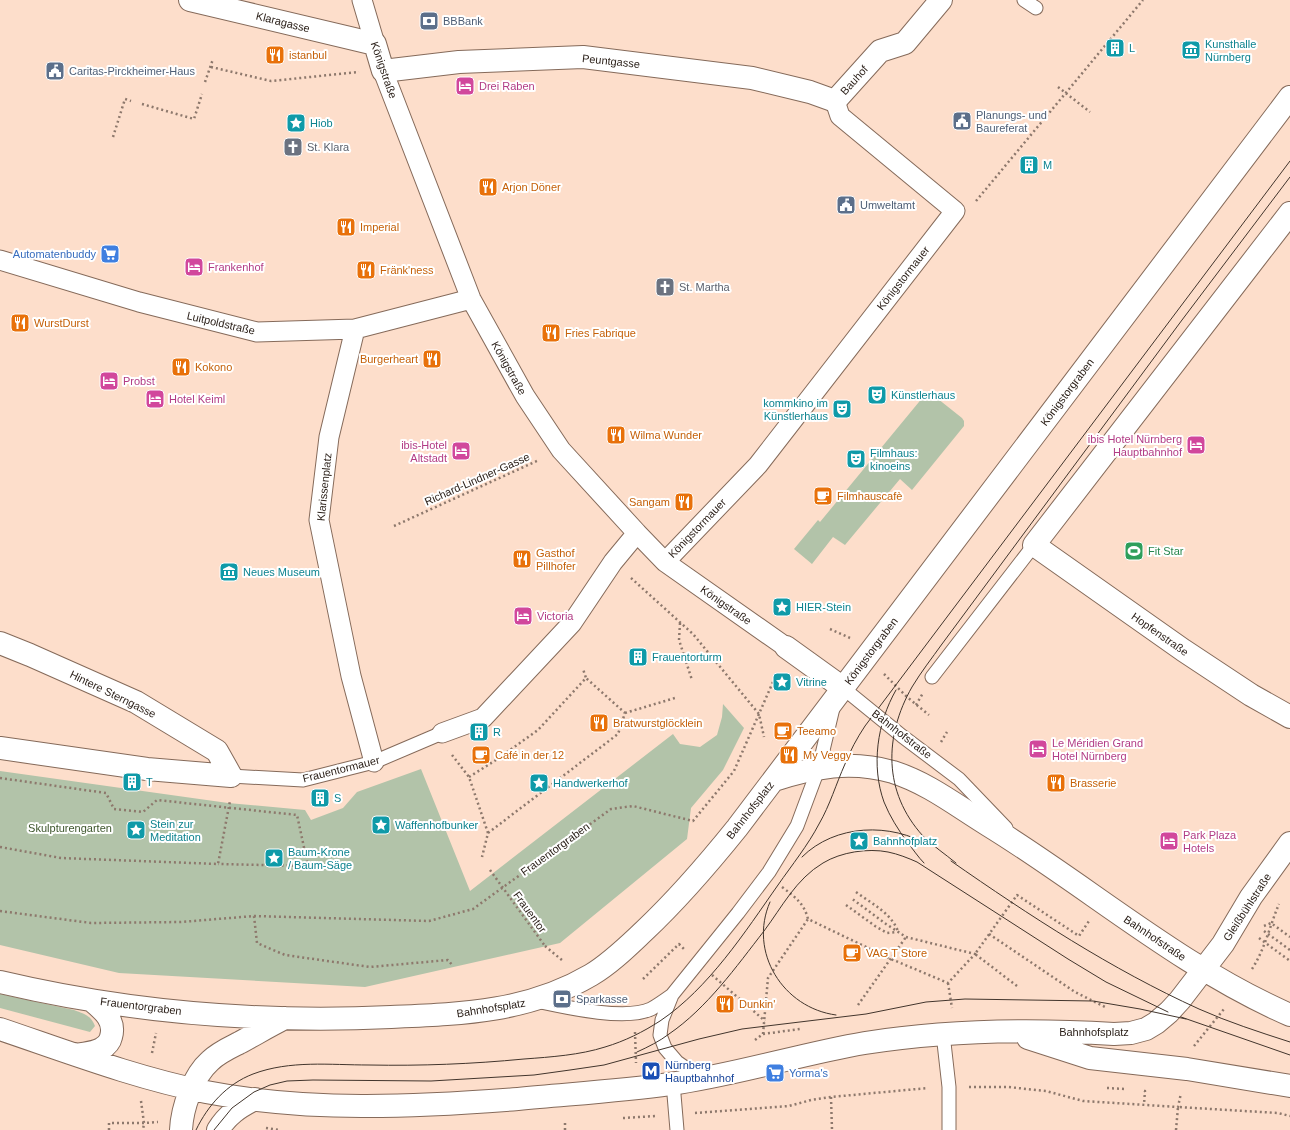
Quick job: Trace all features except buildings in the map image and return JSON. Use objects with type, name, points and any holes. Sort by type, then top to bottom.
[{"type":"main road","name":"Klaragasse","points":[[190,0],[375,44]]},
{"type":"main road","name":"Bauhof","points":[[835,101],[880,51],[904,43],[941,0]]},
{"type":"main road","name":"Königstraße","points":[[375,44],[383,70]]},
{"type":"main road","name":"Peuntgasse","points":[[383,70],[459,62],[584,58],[752,78],[810,92],[835,101]]},
{"type":"main road","name":"Königstorgraben","points":[[839,693],[1290,97]]},
{"type":"main road","points":[[1034,545],[1290,214]]},
{"type":"main road","name":"Hopfenstraße","points":[[1034,545],[1189,654],[1251,695],[1290,717]]},
{"type":"main road","name":"Hintere Sterngasse","points":[[0,643],[30,654],[136,702],[217,751],[231,776]]},
{"type":"main road","points":[[786,647],[839,693]]},
{"type":"main road","name":"Bahnhofsplatz","points":[[181,1130],[184,1109],[192,1088],[204,1068],[215,1056],[284,1018],[368,1018],[466,1013],[507,1007],[532,1001],[560,991],[592,974],[631,943],[679,897],[703,870],[774,780],[839,693]]},
{"type":"main road","name":"Frauentormauer","points":[[0,748],[147,769],[231,776]]},
{"type":"main road","name":"Bahnhofstraße","points":[[774,780],[819,767],[844,765],[862,766],[892,772],[907,777],[929,788],[1027,850],[1166,947],[1203,970],[1244,993],[1290,1015]]},
{"type":"main road","name":"Gleißbühlstraße","points":[[1203,970],[1222,944],[1251,897],[1290,843]]},
{"type":"main road","name":"Bahnhofsplatz","points":[[255,1099],[321,1104],[412,1106],[554,1096],[673,1083],[865,1043],[943,1034],[1007,1031],[1114,1034],[1131,1033],[1146,1029],[1166,1015],[1203,970]]},
{"type":"main road","name":"Frauentorgraben","points":[[0,982],[91,1000],[214,1014],[284,1018]]},
{"type":"main road","points":[[76,1055],[102,1048],[109,1042],[111,1036],[112,1026],[109,1017],[91,1000]]},
{"type":"main road","points":[[0,1029],[132,1073],[192,1088],[255,1099]]},
{"type":"main road","name":"Bahnhofsplatz","points":[[1007,1031],[1090,1058],[1187,1069]]},
{"type":"main road","points":[[1187,1069],[1290,1086]]},
{"type":"main road","points":[[218,1130],[233,1112],[255,1099]]},
{"type":"street","name":"Königstraße","points":[[362,0],[375,44]]},
{"type":"street","name":"Königstraße","points":[[383,70],[471,299],[525,396],[561,450],[665,562],[786,647]]},
{"type":"street","name":"Bauhof","points":[[835,101],[840,116],[954,211]]},
{"type":"street","name":"Königstormauer","points":[[665,562],[758,465],[954,211]]},
{"type":"street","name":"Luitpoldstraße","points":[[0,260],[139,302],[256,332],[355,329],[471,299]]},
{"type":"street","name":"Klarissenplatz","points":[[355,329],[329,437],[319,520],[351,676],[374,762]]},
{"type":"street","name":"Frauentormauer","points":[[442,733],[483,718],[572,623],[613,562],[637,533]]},
{"type":"lane","points":[[1024,0],[1036,8]]},
{"type":"lane","points":[[932,677],[1034,545]]},
{"type":"lane","points":[[532,1001],[598,1013],[634,1013],[650,1009],[672,995],[699,963],[768,872],[797,826],[819,767],[839,693]]},
{"type":"lane","name":"Bahnhofstraße","points":[[839,693],[902,736],[959,779],[1027,850]]},
{"type":"lane","name":"Frauentormauer","points":[[231,776],[303,780],[374,762],[442,733]]},
{"type":"lane","points":[[672,995],[662,1020],[660,1035],[665,1048],[677,1062],[700,1078]]},
{"type":"lane","points":[[943,1034],[949,1087],[949,1130]]},
{"type":"lane","points":[[673,1083],[677,1130]]},
{"type":"path","points":[[954,211],[973,205],[1142,0]]},
{"type":"path","points":[[205,82],[213,59]]},
{"type":"path","points":[[211,67],[271,80],[383,70]]},
{"type":"path","points":[[1058,87],[1090,112]]},
{"type":"path","points":[[142,104],[194,119],[202,94]]},
{"type":"path","points":[[114,137],[125,99],[132,101]]},
{"type":"path","name":"Richard-Lindner-Gasse","points":[[394,526],[561,450]]},
{"type":"path","points":[[613,562],[693,634],[759,714],[764,738]]},
{"type":"path","points":[[680,622],[679,640],[692,680]]},
{"type":"path","points":[[583,669],[586,678],[625,713]]},
{"type":"path","name":"Frauentorgraben","points":[[254,916],[429,921],[473,909],[611,809],[633,806],[693,821],[734,770],[776,675]]},
{"type":"path","points":[[469,777],[538,730],[586,678]]},
{"type":"path","points":[[625,713],[675,698]]},
{"type":"path","points":[[488,833],[618,734],[625,713]]},
{"type":"path","points":[[941,743],[947,732]]},
{"type":"path","points":[[442,733],[451,754],[469,777],[488,833],[482,857]]},
{"type":"path","points":[[218,864],[231,796],[231,776]]},
{"type":"path","points":[[0,778],[106,793],[114,809],[142,812],[157,800],[297,815],[308,866],[60,858],[0,847]]},
{"type":"path","name":"Frauentor","points":[[490,870],[545,946],[561,959]]},
{"type":"path","points":[[856,892],[885,913],[893,921],[898,932]]},
{"type":"path","points":[[948,982],[975,954],[1017,895],[1079,936],[1090,919],[1096,923]]},
{"type":"path","points":[[851,898],[906,937],[975,954],[1018,986]]},
{"type":"path","points":[[1252,969],[1258,960],[1270,923],[1281,898]]},
{"type":"path","points":[[846,905],[881,929],[887,932],[898,932]]},
{"type":"path","points":[[805,908],[808,919],[891,959],[948,982]]},
{"type":"path","points":[[0,911],[91,923],[181,922],[254,916],[257,943],[285,955],[370,967],[448,960],[453,966]]},
{"type":"path","points":[[755,1040],[763,1034],[768,978],[808,919]]},
{"type":"path","points":[[1270,923],[1290,937]]},
{"type":"path","points":[[1264,931],[1290,950]]},
{"type":"path","points":[[989,934],[1075,992],[1111,1011]]},
{"type":"path","points":[[858,1005],[906,937]]},
{"type":"path","points":[[1259,938],[1290,961]]},
{"type":"path","points":[[643,979],[679,944],[764,1021]]},
{"type":"path","points":[[948,982],[952,1008]]},
{"type":"path","points":[[1187,1069],[1192,1049],[1226,1007]]},
{"type":"path","points":[[634,1013],[636,1069]]},
{"type":"path","points":[[151,1058],[156,1033]]},
{"type":"path","points":[[691,1113],[789,1106],[811,1100],[831,1097],[949,1087],[1008,1086],[1046,1091],[1083,1101],[1278,1113],[1290,1116]]},
{"type":"path","points":[[1107,1088],[1128,1089]]},
{"type":"path","points":[[1140,1090],[1145,1091],[1144,1104]]},
{"type":"path","points":[[1176,1130],[1181,1094]]},
{"type":"path","points":[[831,1097],[832,1130]]},
{"type":"path","points":[[140,1104],[144,1123],[143,1130]]},
{"type":"path","points":[[623,1118],[647,1117]]},
{"type":"path","points":[[109,1130],[109,1123],[160,1122]]},
{"type":"path","points":[[566,1123],[566,1130]]},
{"type":"path","points":[[264,1127],[279,1130]]},
{"type":"green space","points":[[928,391],[962,418],[964,421],[964,426],[912,490],[900,479],[845,545],[833,537],[812,564],[794,549],[818,520],[820,522]]},
{"type":"green space","name":"Skulpturengarten","points":[[723,704],[744,728],[723,770],[691,808],[687,839],[560,943],[365,987],[119,973],[0,945],[0,771],[228,803],[305,810],[311,820],[343,808],[357,792],[421,769],[470,891],[673,734],[680,744],[700,747],[717,735],[722,717]]},
{"type":"green space","points":[[0,994],[74,1010],[89,1017],[95,1026],[90,1032],[0,1008]]},
{"type":"tram line","points":[[196,1130],[206,1112],[219,1096],[235,1083],[244,1078],[267,1070],[310,1064],[408,1065],[466,1063],[576,1054],[595,1050],[627,1039],[654,1025],[678,1008],[710,976],[725,958],[753,921],[815,832],[830,802],[849,754],[865,726],[1290,161]]},
{"type":"tram line","points":[[956,863],[923,836],[910,819],[900,801],[895,782],[892,763],[896,725],[912,687],[942,644],[1182,320],[1290,177]]},
{"type":"tram line","points":[[896,690],[889,703],[880,730],[877,759],[880,788],[884,802],[894,823],[924,863]]},
{"type":"tram line","points":[[802,857],[815,846],[830,838],[864,830],[881,830],[898,833],[915,838],[930,846]]},
{"type":"tram line","points":[[637,1052],[662,1039],[683,1024],[696,1012],[743,959],[797,885],[813,870],[830,859],[838,856],[872,850],[888,852],[917,862],[1106,982],[1168,1012]]},
{"type":"tram line","points":[[951,861],[1072,941],[1134,977],[1210,1014],[1290,1042]]},
{"type":"tram line","points":[[770,902],[764,921],[764,940],[767,958],[775,975],[786,989],[800,1001],[817,1010],[836,1015]]},
{"type":"tram line","points":[[214,1130],[232,1108],[254,1092],[270,1085],[287,1081],[431,1081],[534,1075],[604,1065],[742,1029],[866,1014],[926,1002],[965,999],[1093,1001],[1186,1019]]},
{"type":"tram line","points":[[1181,1017],[1290,1055]]},
{"type":"place","name":"BBBank","points":[[429,21]]},
{"type":"place","name":"L","points":[[1115,48]]},
{"type":"place","name":"Kunsthalle Nürnberg","points":[[1191,50]]},
{"type":"place","name":"istanbul","points":[[275,55]]},
{"type":"place","name":"Caritas-Pirckheimer-Haus","points":[[55,71]]},
{"type":"place","name":"Drei Raben","points":[[465,86]]},
{"type":"place","name":"Planungs- und Baureferat","points":[[962,121]]},
{"type":"place","name":"Hiob","points":[[296,123]]},
{"type":"place","name":"St. Klara","points":[[293,147]]},
{"type":"place","name":"M","points":[[1029,165]]},
{"type":"place","name":"Arjon Döner","points":[[488,187]]},
{"type":"place","name":"Umweltamt","points":[[846,205]]},
{"type":"place","name":"Imperial","points":[[346,227]]},
{"type":"place","name":"Automatenbuddy","points":[[110,254]]},
{"type":"place","name":"Frankenhof","points":[[194,267]]},
{"type":"place","name":"Fränk'ness","points":[[366,270]]},
{"type":"place","name":"St. Martha","points":[[665,287]]},
{"type":"place","name":"WurstDurst","points":[[20,323]]},
{"type":"place","name":"Fries Fabrique","points":[[551,333]]},
{"type":"place","name":"Burgerheart","points":[[432,359]]},
{"type":"place","name":"Kokono","points":[[181,367]]},
{"type":"place","name":"Probst","points":[[109,381]]},
{"type":"place","name":"Künstlerhaus","points":[[877,395]]},
{"type":"place","name":"Hotel Keiml","points":[[155,399]]},
{"type":"place","name":"kommkino im Künstlerhaus","points":[[842,409]]},
{"type":"place","name":"Wilma Wunder","points":[[616,435]]},
{"type":"place","name":"ibis Hotel Nürnberg Hauptbahnhof","points":[[1196,445]]},
{"type":"place","name":"ibis-Hotel Altstadt","points":[[461,451]]},
{"type":"place","name":"Filmhaus: kinoeins","points":[[856,459]]},
{"type":"place","name":"Filmhauscafè","points":[[823,496]]},
{"type":"place","name":"Sangam","points":[[684,502]]},
{"type":"place","name":"Fit Star","points":[[1134,551]]},
{"type":"place","name":"Gasthof Pillhofer","points":[[522,559]]},
{"type":"place","name":"Neues Museum","points":[[229,572]]},
{"type":"place","name":"HIER-Stein","points":[[782,607]]},
{"type":"place","name":"Victoria","points":[[523,616]]},
{"type":"place","name":"Frauentorturm","points":[[638,657]]},
{"type":"place","name":"Vitrine","points":[[782,682]]},
{"type":"place","name":"Bratwurstglöcklein","points":[[599,723]]},
{"type":"place","name":"Teeamo","points":[[783,731]]},
{"type":"place","name":"R","points":[[479,732]]},
{"type":"place","name":"Le Méridien Grand Hotel Nürnberg","points":[[1038,749]]},
{"type":"place","name":"Café in der 12","points":[[481,755]]},
{"type":"place","name":"My Veggy","points":[[789,755]]},
{"type":"place","name":"T","points":[[132,782]]},
{"type":"place","name":"Handwerkerhof","points":[[539,783]]},
{"type":"place","name":"Brasserie","points":[[1056,783]]},
{"type":"place","name":"S","points":[[320,798]]},
{"type":"place","name":"Waffenhofbunker","points":[[381,825]]},
{"type":"place","name":"Stein zur Meditation","points":[[136,830]]},
{"type":"place","name":"Bahnhofplatz","points":[[859,841]]},
{"type":"place","name":"Park Plaza Hotels","points":[[1169,841]]},
{"type":"place","name":"Baum-Krone / Baum-Säge","points":[[274,858]]},
{"type":"place","name":"VAG T Store","points":[[852,953]]},
{"type":"place","name":"Sparkasse","points":[[562,999]]},
{"type":"place","name":"Dunkin'","points":[[725,1004]]},
{"type":"place","name":"Nürnberg Hauptbahnhof","points":[[651,1071]]},
{"type":"place","name":"Yorma's","points":[[775,1073]]}]
